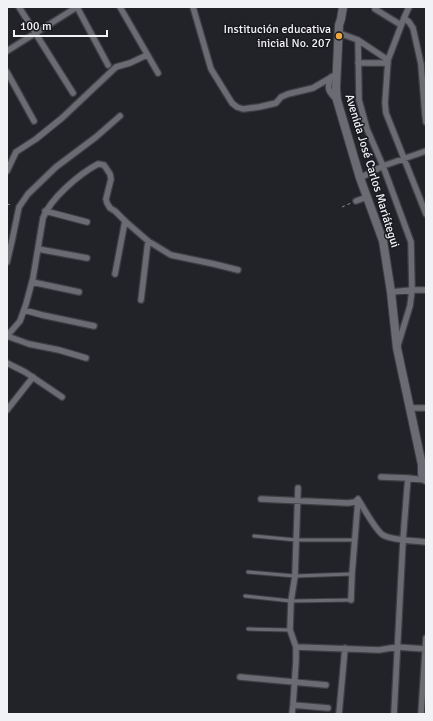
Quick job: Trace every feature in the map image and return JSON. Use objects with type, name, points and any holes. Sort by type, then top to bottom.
[{"type":"street","points":[[19,7],[73,93]]},
{"type":"street","points":[[7,51],[77,7],[108,65]]},
{"type":"street","points":[[120,7],[158,74]]},
{"type":"street","points":[[193,7],[211,69],[232,104],[237,108],[246,109],[272,104],[288,94],[313,88],[334,76]]},
{"type":"street","name":"Avenida José Carlos Mariátegui","points":[[338,7],[337,19],[339,29]]},
{"type":"street","name":"Avenida José Carlos Mariátegui","points":[[343,7],[334,76],[337,100],[360,178],[383,241],[391,292],[397,348],[424,467],[422,474],[426,480]]},
{"type":"street","points":[[409,7],[388,62],[385,103],[386,113],[426,214]]},
{"type":"street","points":[[375,9],[401,26]]},
{"type":"street","points":[[404,18],[413,28],[421,64],[424,115],[426,122]]},
{"type":"street","points":[[339,29],[358,40],[388,62]]},
{"type":"street","points":[[358,40],[359,100],[367,129],[383,166],[411,242],[412,290],[410,306],[397,348]]},
{"type":"street","points":[[8,169],[16,152],[36,139],[62,118],[116,67],[130,63],[147,55]]},
{"type":"street","points":[[358,63],[388,62]]},
{"type":"street","points":[[7,72],[34,121]]},
{"type":"street","points":[[7,262],[19,207],[28,194],[56,167],[96,137],[120,116]]},
{"type":"street","points":[[360,178],[383,166],[426,151]]},
{"type":"street","points":[[86,358],[59,350],[29,344],[7,336],[20,322],[24,310],[32,282],[43,218],[46,211],[63,191],[82,174],[98,164],[104,165],[110,174],[111,179],[106,199],[110,208],[148,241],[172,256],[238,270]]},
{"type":"street","points":[[356,202],[367,197]]},
{"type":"street","points":[[46,211],[87,222]]},
{"type":"street","points":[[115,274],[125,221]]},
{"type":"street","points":[[141,300],[148,241]]},
{"type":"street","points":[[38,249],[87,258]]},
{"type":"street","points":[[32,282],[79,292]]},
{"type":"street","points":[[391,292],[426,290]]},
{"type":"street","points":[[24,310],[94,326]]},
{"type":"street","points":[[7,363],[26,372],[62,398]]},
{"type":"street","points":[[7,410],[33,377]]},
{"type":"street","points":[[410,408],[426,408]]},
{"type":"street","points":[[381,477],[426,480]]},
{"type":"street","points":[[394,714],[403,540],[408,478]]},
{"type":"street","points":[[292,714],[296,647],[290,630],[291,601],[295,576],[298,488]]},
{"type":"street","points":[[261,499],[348,504],[355,502],[358,499]]},
{"type":"street","points":[[358,499],[382,534],[387,537],[403,540],[426,542]]},
{"type":"street","points":[[351,600],[358,499]]},
{"type":"street","points":[[421,714],[426,638]]},
{"type":"street","points":[[296,647],[379,650],[397,647],[426,648]]},
{"type":"street","points":[[339,714],[345,648]]},
{"type":"street","points":[[240,678],[326,685]]},
{"type":"street","points":[[293,705],[328,708]]},
{"type":"lane","points":[[254,536],[296,540],[355,540]]},
{"type":"lane","points":[[248,572],[295,576],[352,574]]},
{"type":"lane","points":[[244,596],[291,601],[351,600]]},
{"type":"lane","points":[[248,629],[290,630]]},
{"type":"path","points":[[342,207],[356,202]]},
{"type":"place","name":"Institución educativa inicial No. 207","points":[[339,36]]}]
